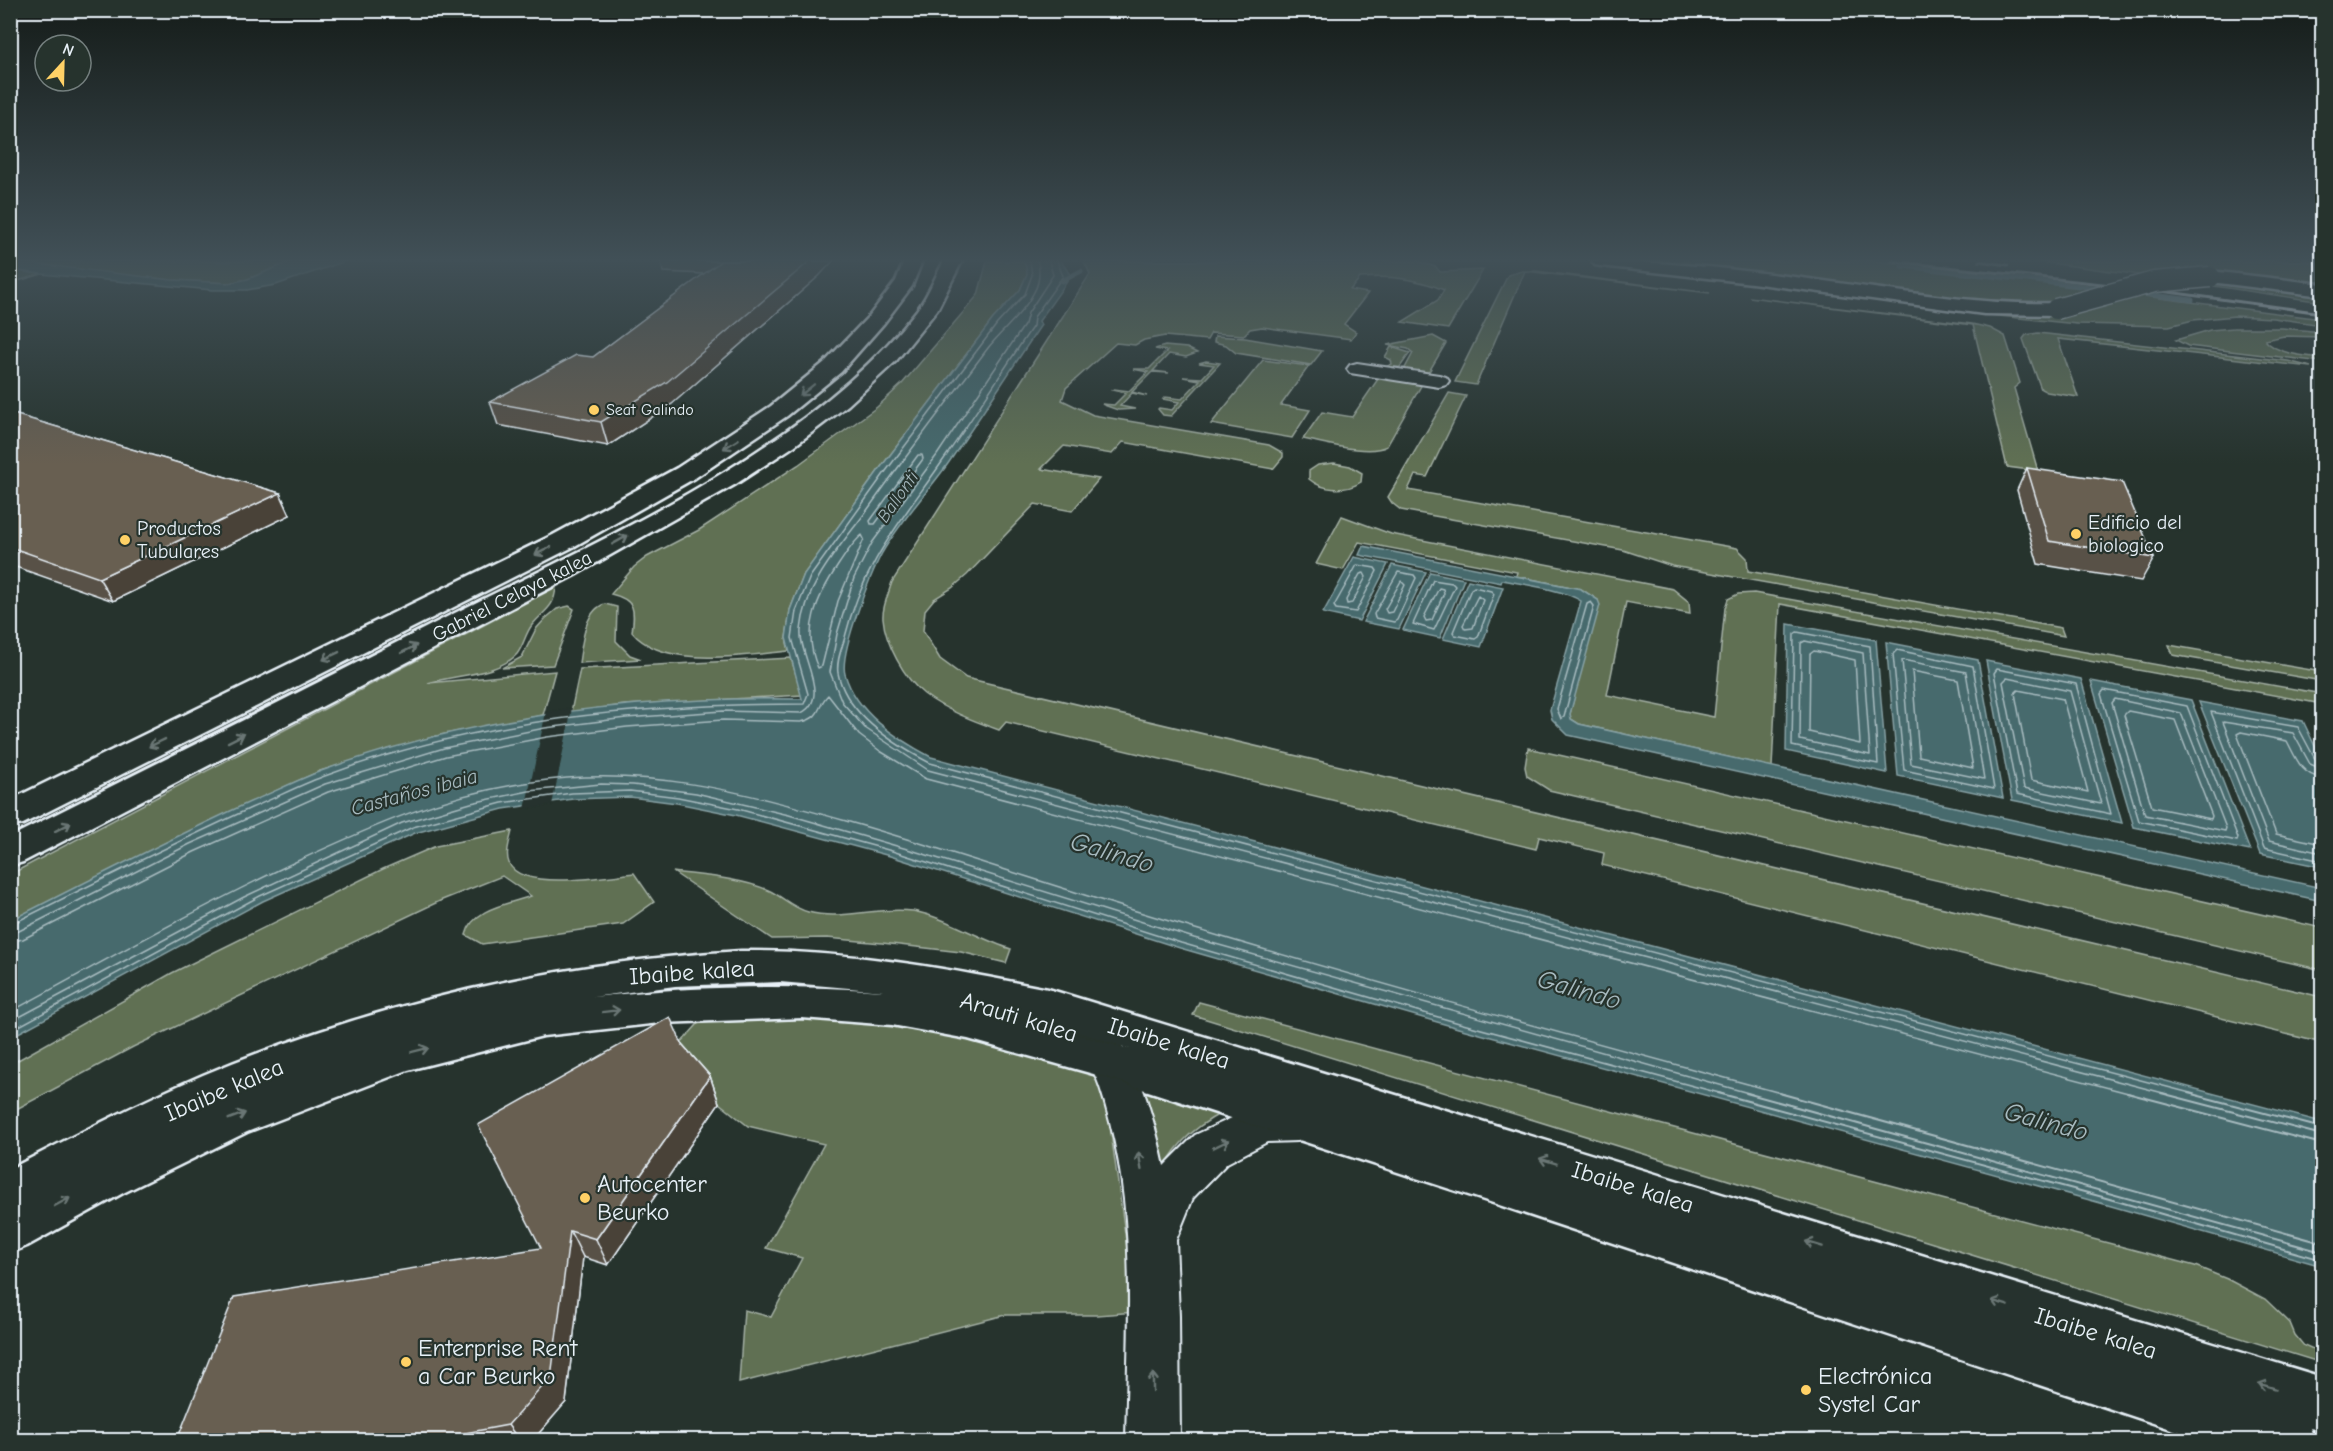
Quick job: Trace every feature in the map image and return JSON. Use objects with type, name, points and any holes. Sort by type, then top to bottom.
[{"type":"main road","name":"Gabriel Celaya kalea","points":[[10,815],[563,541],[686,473],[780,411],[833,367],[868,329]]},
{"type":"main road","name":"Gabriel Celaya kalea","points":[[10,854],[600,550],[724,480],[798,431],[873,370],[911,329]]},
{"type":"main road","name":"Ibaibe kalea","points":[[10,1193],[77,1157],[228,1084],[378,1029],[470,1004],[562,986],[642,974],[742,966],[872,973],[940,983],[1059,1010],[2322,1404]]},
{"type":"main road","name":"Ibaibe kalea","points":[[10,1230],[106,1178],[231,1118],[402,1054],[543,1019],[660,1006],[802,1002],[892,1008],[968,1022],[1108,1060],[2287,1440]]},
{"type":"street","points":[[1357,369],[1438,381]]},
{"type":"street","name":"Arauti kalea","points":[[918,980],[934,990],[969,1003],[1066,1029],[1092,1041],[1108,1060],[1123,1089],[1137,1143],[1152,1239],[1153,1440]]},
{"type":"street","name":"Arauti kalea","points":[[1152,1239],[1176,1185],[1211,1149],[1262,1124],[1303,1122]]},
{"type":"green space","points":[[949,329],[986,329],[881,467],[804,574],[790,610],[786,638],[789,651],[729,657],[684,656],[664,652],[646,644],[632,632],[634,618],[632,607],[625,599],[611,594],[634,567],[647,557],[699,530],[798,465],[877,407],[902,384]]},
{"type":"green space","points":[[1055,329],[1252,329],[1244,335],[1211,333],[1207,340],[1165,336],[1144,340],[1135,345],[1116,343],[1066,388],[1062,400],[1093,415],[1269,445],[1283,453],[1283,457],[1273,469],[1123,442],[1112,454],[1064,446],[1041,469],[1099,479],[1072,511],[1035,504],[967,575],[934,599],[925,610],[923,631],[940,659],[966,678],[2322,997],[2322,1043],[1602,865],[1604,853],[1539,837],[1536,849],[1006,722],[999,730],[960,715],[932,700],[909,679],[892,649],[885,628],[883,614],[892,582]]},
{"type":"green space","points":[[1275,329],[1351,329],[1356,332],[1351,339]]},
{"type":"green space","points":[[1481,329],[1500,329],[1476,385],[1455,382]]},
{"type":"green space","points":[[1974,329],[1991,329],[2005,336],[2020,383],[2014,388],[2038,471],[2007,467]]},
{"type":"green space","points":[[2289,329],[2322,332],[2322,337],[2284,336],[2265,340],[2270,345],[2284,351],[2322,358],[2322,362],[2188,346],[2176,340],[2210,330]]},
{"type":"green space","points":[[2038,333],[2288,361],[2311,367],[2058,339],[2078,397],[2041,389],[2023,339],[2026,335]]},
{"type":"green space","points":[[1215,336],[1245,338],[1322,351],[1311,365],[1236,353],[1226,345],[1214,342]]},
{"type":"green space","points":[[1433,336],[1446,343],[1427,375],[1397,370],[1405,368],[1413,353],[1408,349],[1387,345]]},
{"type":"green space","points":[[1165,346],[1187,348],[1197,353],[1186,357],[1169,354],[1153,371],[1169,373],[1152,372],[1132,392],[1147,396],[1132,393],[1120,406],[1135,409],[1118,410],[1102,404],[1114,405],[1126,393],[1112,390],[1129,391],[1148,372],[1133,369],[1149,369],[1167,351],[1155,349]]},
{"type":"green space","points":[[1391,347],[1410,353],[1400,367],[1383,368],[1392,364],[1391,360],[1385,357]]},
{"type":"green space","points":[[1263,360],[1309,366],[1281,405],[1310,410],[1292,438],[1211,424]]},
{"type":"green space","points":[[1206,361],[1220,363],[1171,416],[1163,415],[1159,408],[1172,410],[1179,402],[1163,399],[1165,397],[1182,399],[1200,380],[1183,377],[1202,378],[1214,365],[1199,363]]},
{"type":"green space","points":[[1380,376],[1422,384],[1387,446],[1369,450],[1334,446],[1303,439],[1322,412],[1352,417]]},
{"type":"green space","points":[[1449,393],[1466,396],[1427,477],[1415,475],[1408,490],[1737,548],[1747,558],[1748,571],[2061,628],[2064,636],[1672,566],[1623,550],[1401,510],[1388,497]]},
{"type":"green space","points":[[1334,463],[1350,466],[1362,473],[1361,482],[1342,489],[1335,489],[1321,486],[1309,479],[1309,471],[1318,465]]},
{"type":"green space","points":[[1342,516],[1391,534],[1673,589],[1689,602],[1690,614],[1626,602],[1607,695],[1714,717],[1725,608],[1728,599],[1738,594],[1754,593],[2322,694],[2322,704],[1780,604],[1772,767],[1579,724],[1571,719],[1570,714],[1598,600],[1581,589],[1516,576],[1517,572],[1359,542],[1343,570],[1316,564]]},
{"type":"green space","points":[[556,587],[551,604],[532,625],[519,651],[509,661],[487,670],[428,683],[555,671],[543,715],[440,735],[320,771],[267,795],[11,924],[11,874]]},
{"type":"green space","points":[[605,604],[617,607],[616,641],[630,655],[641,659],[579,663],[588,621],[592,613]]},
{"type":"green space","points":[[569,606],[574,609],[553,665],[502,668],[522,657],[536,629],[545,619],[557,609]]},
{"type":"green space","points":[[2169,645],[2322,672],[2322,681],[2173,655]]},
{"type":"green space","points":[[791,658],[802,695],[625,705],[571,712],[580,669]]},
{"type":"green space","points":[[1528,748],[2322,928],[2322,970],[1549,790],[1527,776],[1525,767]]},
{"type":"green space","points":[[512,831],[508,859],[517,872],[547,880],[587,879],[634,873],[654,902],[623,924],[482,944],[466,935],[476,919],[493,908],[531,896],[502,876],[442,900],[133,1047],[11,1112],[11,1064],[172,973],[383,869],[436,846]]},
{"type":"green space","points":[[673,872],[721,878],[757,886],[808,912],[834,915],[886,910],[913,911],[937,918],[1011,949],[1006,963],[961,952],[882,943],[827,938],[772,939]]},
{"type":"green space","points":[[846,984],[1097,1033],[1136,1312],[1097,1315],[1005,1315],[739,1383],[744,1310],[771,1317],[802,1258],[766,1248],[824,1144],[748,1126],[719,1103],[680,1044],[704,1017],[722,985]]},
{"type":"green space","points":[[1199,1002],[2195,1266],[2227,1279],[2265,1299],[2290,1323],[2295,1335],[2304,1346],[2322,1354],[2322,1363],[1193,1015]]},
{"type":"green space","points":[[1139,1084],[1223,1112],[1183,1141],[1156,1182]]},
{"type":"water","points":[[986,329],[1039,329],[959,448],[882,553],[851,632],[844,664],[845,674],[858,701],[868,713],[892,733],[931,757],[2322,1122],[2322,1266],[2097,1202],[1458,1028],[1180,948],[890,856],[736,815],[677,803],[630,797],[573,799],[503,809],[415,833],[263,901],[11,1037],[11,920],[190,830],[303,778],[379,752],[438,736],[558,713],[680,701],[802,699],[786,638],[790,610],[804,574],[881,467]]},
{"type":"water","points":[[1363,546],[1581,589],[1598,600],[1600,605],[1570,714],[1571,719],[1579,724],[2322,888],[2322,901],[1568,735],[1552,719],[1550,710],[1581,601],[1565,594],[1532,586],[1502,580],[1501,583],[1359,555]]},
{"type":"water","points":[[1354,557],[1388,564],[1359,621],[1323,613]]},
{"type":"water","points":[[1392,565],[1426,572],[1399,629],[1363,622]]},
{"type":"water","points":[[1430,572],[1464,579],[1440,638],[1403,630]]},
{"type":"water","points":[[1468,580],[1503,587],[1481,647],[1443,639]]},
{"type":"water","points":[[1788,624],[1876,640],[1887,773],[1786,751]]},
{"type":"water","points":[[1886,642],[1978,660],[2003,798],[1898,776]]},
{"type":"water","points":[[1986,661],[2081,679],[2122,823],[2012,800]]},
{"type":"water","points":[[2091,681],[2191,700],[2250,851],[2134,827]]},
{"type":"water","points":[[2199,702],[2303,721],[2322,761],[2322,867],[2260,854]]},
{"type":"pier","points":[[572,708],[552,805],[525,809],[546,712]]},
{"type":"building","points":[[631,329],[730,329],[667,382],[601,422],[490,402],[576,355],[593,357]]},
{"type":"building","name":"Productos Tubulares","points":[[10,413],[280,493],[99,578],[10,547]]},
{"type":"building","points":[[2027,468],[2122,482],[2154,558],[2049,541]]},
{"type":"building","points":[[670,1017],[682,1044],[710,1076],[596,1239],[570,1231],[551,1377],[508,1425],[428,1440],[182,1440],[179,1435],[234,1297],[541,1248],[478,1125]]},
{"type":"place","name":"Seat Galindo","points":[[594,410]]},
{"type":"place","name":"Edificio del biologico","points":[[2076,534]]},
{"type":"place","name":"Productos Tubulares","points":[[125,540]]},
{"type":"place","name":"Autocenter Beurko","points":[[585,1198]]},
{"type":"place","name":"Enterprise Rent a Car Beurko","points":[[406,1362]]},
{"type":"place","name":"Electrónica Systel Car","points":[[1806,1390]]},
{"type":"water label","name":"Ballonti","points":[[898,497]]},
{"type":"water label","name":"Castaños ibaia","points":[[414,792]]},
{"type":"water label","name":"Galindo","points":[[1112,853]]},
{"type":"water label","name":"Galindo","points":[[1579,990]]},
{"type":"water label","name":"Galindo","points":[[2046,1122]]}]
